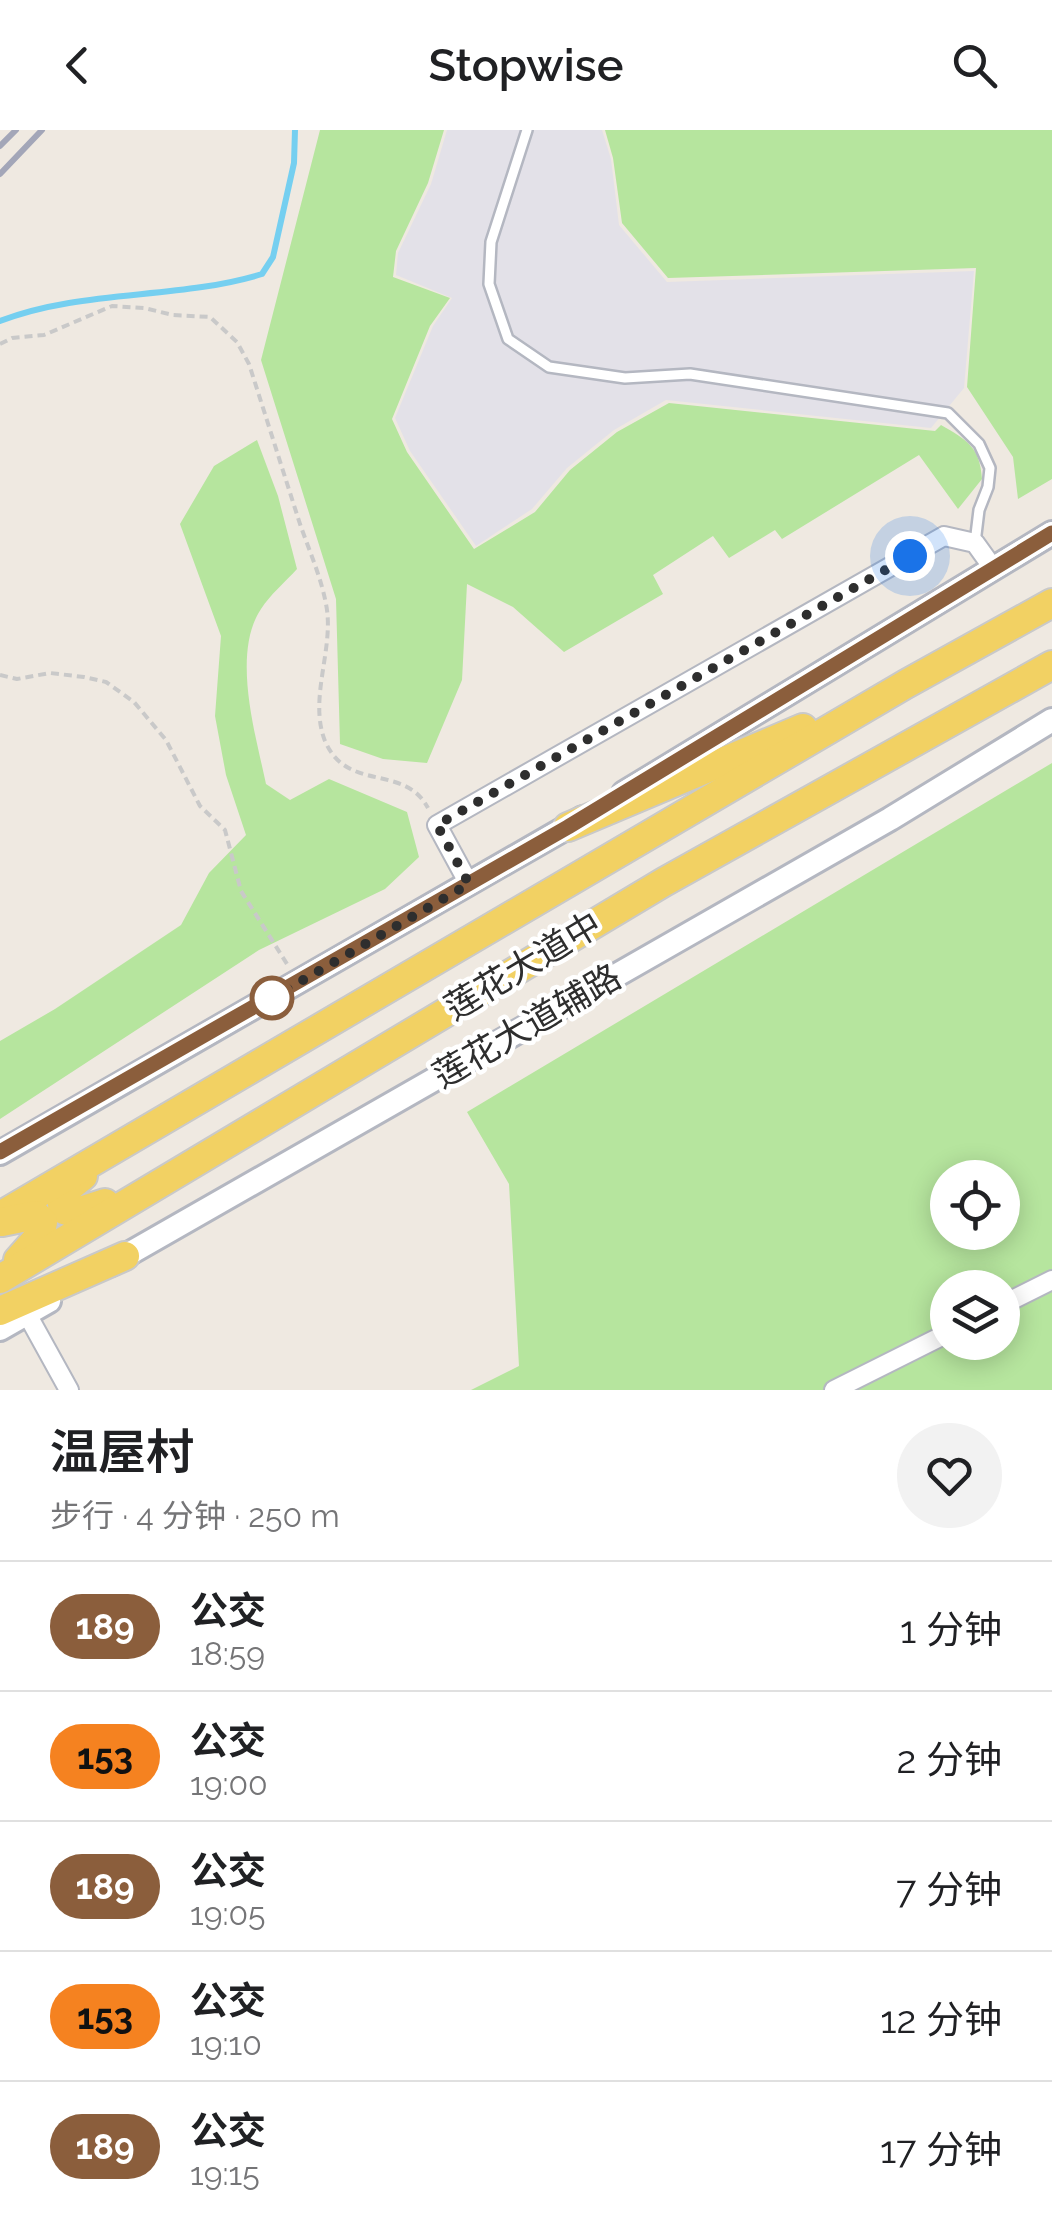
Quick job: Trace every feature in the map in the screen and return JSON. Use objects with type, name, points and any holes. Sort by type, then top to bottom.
[{"type":"main road","name":"莲花大道中","points":[[0,1219],[906,684],[1052,602]]},
{"type":"main road","name":"莲花大道中","points":[[2,1278],[664,882],[1052,665]]},
{"type":"main road","points":[[568,827],[906,684]]},
{"type":"main road","points":[[119,1147],[66,1190],[60,1202],[64,1210],[74,1213],[144,1190]]},
{"type":"main road","points":[[0,1219],[31,1214],[38,1216],[44,1226],[2,1278]]},
{"type":"main road","points":[[13,1312],[124,1256]]},
{"type":"street","points":[[0,1152],[568,827],[1052,533]]},
{"type":"street","points":[[469,884],[437,825],[944,536],[975,543],[993,568]]},
{"type":"street","name":"莲花大道辅路","points":[[124,1256],[890,819],[1052,720]]},
{"type":"street","points":[[1020,1296],[1052,1280]]},
{"type":"street","points":[[0,1329],[13,1312],[69,1390]]},
{"type":"street","points":[[834,1390],[930,1342]]},
{"type":"lane","points":[[527,130],[491,242],[489,284],[508,339],[549,366],[625,378],[690,374],[948,413],[979,444],[990,468],[975,543]]},
{"type":"path","points":[[0,344],[12,338],[44,334],[112,306],[210,317],[237,342],[250,364],[327,607],[320,703],[324,738],[333,756],[347,770],[399,781],[421,795],[437,825]]},
{"type":"path","points":[[0,675],[17,679],[50,674],[84,677],[106,682],[134,702],[166,740],[200,806],[225,830],[241,890],[299,982]]},
{"type":"shaded area","points":[[447,130],[602,130],[611,159],[619,225],[667,282],[974,271],[964,388],[931,428],[666,400],[614,430],[567,468],[532,509],[476,546],[410,451],[395,418],[433,326],[452,298],[396,275],[398,253],[431,184]]},
{"type":"green space","points":[[320,130],[444,130],[428,183],[396,251],[393,277],[450,298],[430,326],[392,419],[407,452],[474,549],[535,512],[570,470],[617,432],[669,403],[935,431],[941,425],[971,446],[982,479],[958,509],[919,455],[782,539],[775,530],[729,558],[713,536],[653,575],[663,594],[564,652],[513,607],[467,584],[462,680],[427,763],[383,759],[340,744],[336,599],[261,360]]},
{"type":"green space","points":[[605,130],[1052,130],[1052,479],[1018,499],[1013,457],[967,387],[976,268],[668,278],[622,223]]},
{"type":"green space","points":[[257,440],[278,496],[297,569],[261,609],[248,649],[248,695],[266,784],[290,800],[329,779],[407,812],[419,857],[385,889],[259,950],[0,1119],[0,1041],[181,925],[209,873],[246,835],[226,775],[215,716],[221,636],[180,524],[214,466]]},
{"type":"green space","points":[[1052,763],[1052,1390],[471,1390],[519,1366],[509,1184],[467,1112]]},
{"type":"waterway","points":[[0,321],[64,304],[197,288],[262,274],[273,257],[294,163],[295,130]]},
{"type":"railway","points":[[0,146],[16,130]]},
{"type":"railway","points":[[0,174],[42,130]]},
{"type":"bus line","name":"189","points":[[0,1152],[568,827],[1052,533]]},
{"type":"route","points":[[272,998],[469,884],[437,825],[910,556]]}]
